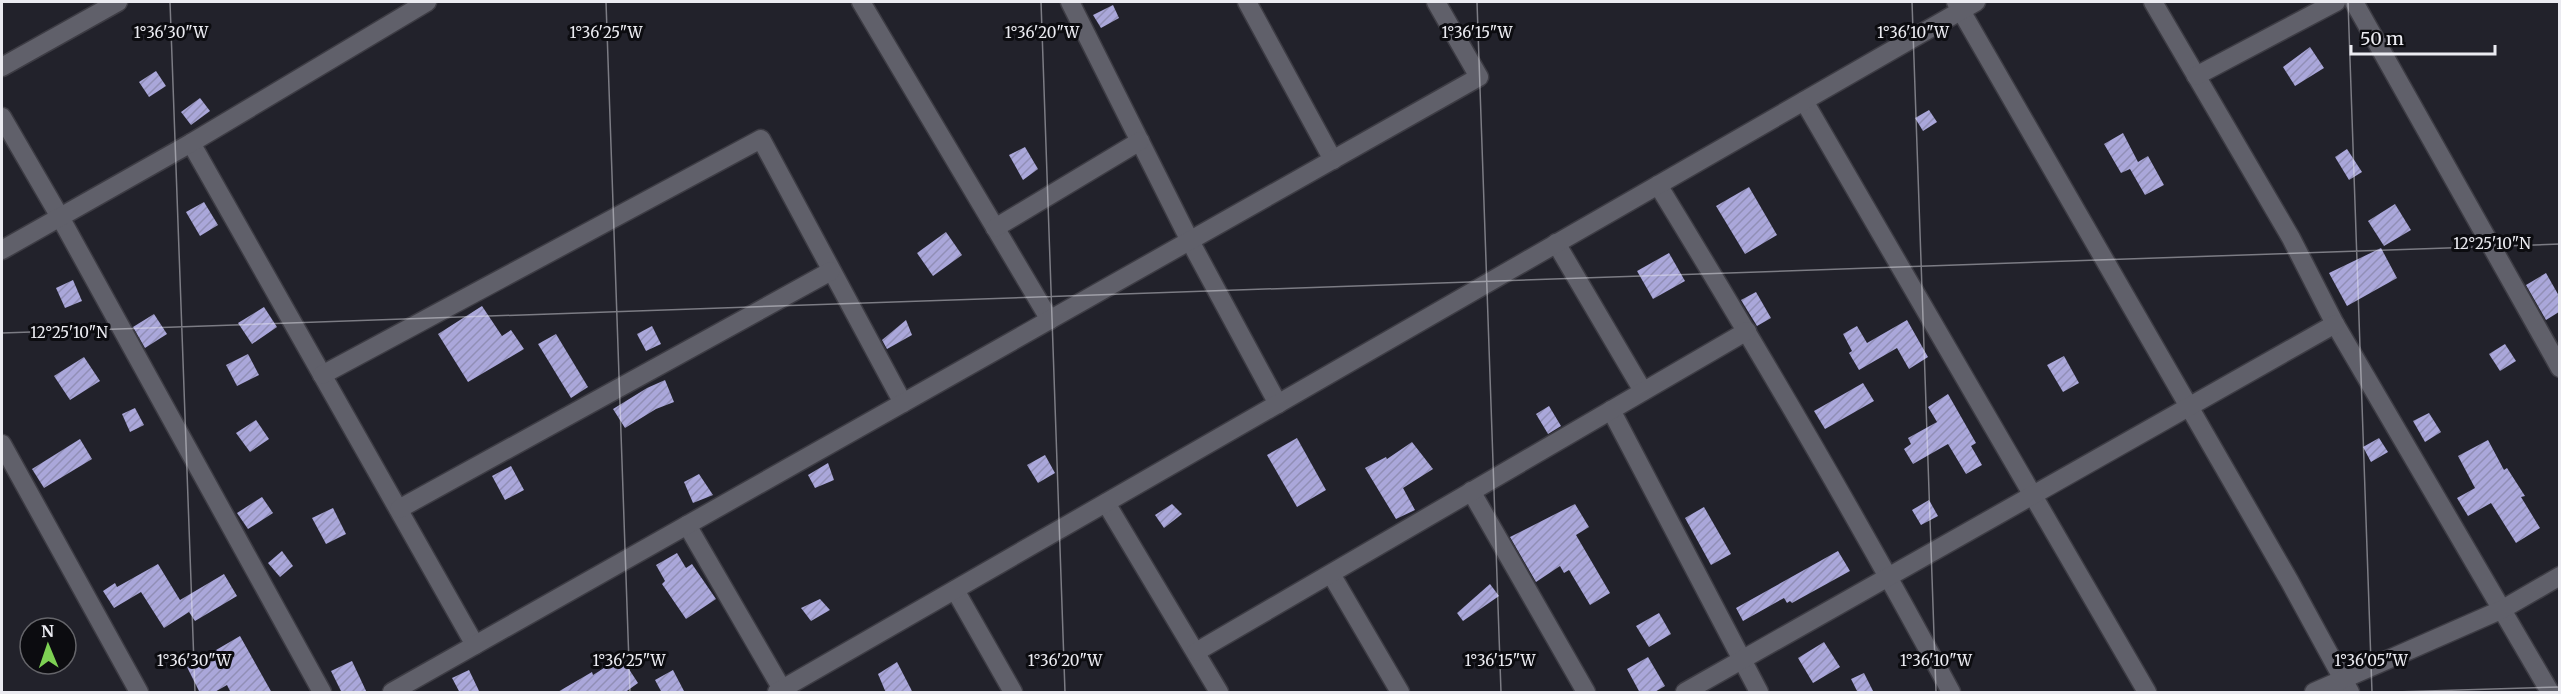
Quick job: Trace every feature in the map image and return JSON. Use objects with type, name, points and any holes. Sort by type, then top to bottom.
[{"type":"street","points":[[2,67],[118,2]]},
{"type":"street","points":[[2,250],[191,143],[399,8],[427,2]]},
{"type":"street","points":[[861,2],[1050,320]]},
{"type":"street","points":[[1070,2],[1190,241],[1278,404]]},
{"type":"street","points":[[1247,2],[1333,160]]},
{"type":"street","points":[[392,693],[1479,77],[1436,2]]},
{"type":"street","points":[[2153,2],[2291,238],[2335,324],[2550,693]]},
{"type":"street","points":[[2196,76],[2336,2]]},
{"type":"street","points":[[2354,2],[2559,368]]},
{"type":"street","points":[[687,525],[780,691],[1804,101],[1964,4],[2188,405],[2290,582],[2346,686]]},
{"type":"street","points":[[1804,101],[2147,693]]},
{"type":"street","points":[[2,117],[60,217],[322,693]]},
{"type":"street","points":[[322,375],[761,140],[903,403]]},
{"type":"street","points":[[994,228],[1140,141]]},
{"type":"street","points":[[191,143],[475,645]]},
{"type":"street","points":[[1658,185],[1747,331],[1889,576],[1951,693]]},
{"type":"street","points":[[1556,243],[1643,391]]},
{"type":"street","points":[[399,509],[831,271]]},
{"type":"street","points":[[1685,693],[2188,405],[2335,324]]},
{"type":"street","points":[[1196,652],[1747,331]]},
{"type":"street","points":[[1611,410],[1759,693]]},
{"type":"street","points":[[2,444],[140,693]]},
{"type":"street","points":[[1471,491],[1586,693]]},
{"type":"street","points":[[1106,502],[1219,693]]},
{"type":"street","points":[[1330,573],[1400,693]]},
{"type":"street","points":[[2314,693],[2346,686],[2502,609],[2559,576]]},
{"type":"street","points":[[955,590],[1013,693]]},
{"type":"building","points":[[1113,5],[1119,18],[1101,28],[1093,15]]},
{"type":"building","points":[[2310,47],[2324,68],[2295,86],[2283,67]]},
{"type":"building","points":[[156,71],[166,86],[149,97],[139,82]]},
{"type":"building","points":[[200,98],[210,111],[191,125],[181,112]]},
{"type":"building","points":[[1929,110],[1937,122],[1923,131],[1915,118]]},
{"type":"building","points":[[2123,133],[2138,162],[2148,156],[2164,185],[2145,195],[2130,169],[2121,173],[2104,144]]},
{"type":"building","points":[[1025,147],[1038,169],[1023,180],[1009,155]]},
{"type":"building","points":[[2347,149],[2362,172],[2349,180],[2335,157]]},
{"type":"building","points":[[1749,187],[1777,235],[1745,254],[1716,206]]},
{"type":"building","points":[[204,202],[218,225],[200,236],[186,212]]},
{"type":"building","points":[[2395,204],[2411,230],[2384,246],[2368,221]]},
{"type":"building","points":[[946,232],[962,255],[933,276],[917,253]]},
{"type":"building","points":[[2381,248],[2397,278],[2347,306],[2329,273]]},
{"type":"building","points":[[1669,253],[1685,281],[1653,299],[1637,271]]},
{"type":"building","points":[[2546,273],[2559,296],[2559,312],[2546,320],[2526,285]]},
{"type":"building","points":[[73,280],[82,301],[65,308],[56,288]]},
{"type":"building","points":[[1756,292],[1771,318],[1757,326],[1741,300]]},
{"type":"building","points":[[482,306],[502,336],[511,330],[524,349],[468,382],[438,334]]},
{"type":"building","points":[[264,307],[277,327],[252,344],[238,323]]},
{"type":"building","points":[[154,314],[167,334],[145,348],[133,327]]},
{"type":"building","points":[[906,320],[912,335],[887,349],[882,340]]},
{"type":"building","points":[[1907,320],[1928,357],[1909,369],[1897,348],[1859,370],[1849,353],[1852,351],[1843,334],[1857,326],[1867,343]]},
{"type":"building","points":[[652,326],[661,344],[646,351],[637,334]]},
{"type":"building","points":[[556,334],[588,387],[571,398],[538,344]]},
{"type":"building","points":[[2505,344],[2516,361],[2500,371],[2489,354]]},
{"type":"building","points":[[248,354],[259,375],[237,386],[226,365]]},
{"type":"building","points":[[2064,356],[2079,383],[2063,392],[2047,365]]},
{"type":"building","points":[[84,357],[100,381],[70,400],[54,376]]},
{"type":"building","points":[[665,380],[674,402],[656,409],[625,428],[613,409]]},
{"type":"building","points":[[1863,383],[1874,401],[1825,429],[1814,411]]},
{"type":"building","points":[[1948,394],[1976,443],[1971,446],[1982,465],[1966,474],[1948,444],[1913,464],[1904,449],[1911,444],[1908,438],[1937,422],[1928,407]]},
{"type":"building","points":[[1549,406],[1561,426],[1548,434],[1536,414]]},
{"type":"building","points":[[135,408],[144,425],[130,432],[122,414]]},
{"type":"building","points":[[2429,413],[2441,432],[2425,442],[2413,421]]},
{"type":"building","points":[[256,420],[269,439],[250,452],[236,433]]},
{"type":"building","points":[[1297,438],[1326,490],[1297,507],[1267,455]]},
{"type":"building","points":[[2379,438],[2388,452],[2371,462],[2363,447]]},
{"type":"building","points":[[80,439],[92,459],[44,488],[32,469]]},
{"type":"building","points":[[2488,440],[2504,470],[2507,468],[2525,496],[2521,497],[2540,528],[2516,543],[2491,503],[2468,516],[2457,498],[2475,488],[2458,456]]},
{"type":"building","points":[[1412,442],[1433,469],[1403,488],[1415,510],[1396,519],[1365,468],[1386,457],[1387,459]]},
{"type":"building","points":[[1045,455],[1055,473],[1038,483],[1027,465]]},
{"type":"building","points":[[828,463],[834,480],[815,488],[808,475]]},
{"type":"building","points":[[511,466],[524,490],[505,500],[492,476]]},
{"type":"building","points":[[699,474],[713,495],[693,503],[684,482]]},
{"type":"building","points":[[262,497],[273,513],[248,529],[237,513]]},
{"type":"building","points":[[1929,500],[1938,516],[1921,525],[1912,510]]},
{"type":"building","points":[[1172,504],[1182,514],[1164,528],[1155,515]]},
{"type":"building","points":[[1575,504],[1589,527],[1576,535],[1610,593],[1590,605],[1569,570],[1564,573],[1560,566],[1536,582],[1510,537]]},
{"type":"building","points":[[1704,507],[1731,554],[1711,565],[1685,518]]},
{"type":"building","points":[[333,508],[346,534],[326,544],[312,518]]},
{"type":"building","points":[[282,551],[293,566],[280,577],[268,563]]},
{"type":"building","points":[[1838,551],[1850,571],[1792,603],[1790,601],[1787,603],[1784,598],[1743,621],[1736,608]]},
{"type":"building","points":[[677,553],[686,568],[692,564],[716,599],[686,619],[662,584],[665,581],[656,565]]},
{"type":"building","points":[[158,564],[180,600],[224,574],[237,596],[195,621],[189,612],[164,628],[141,592],[114,608],[103,591],[115,583],[117,587]]},
{"type":"building","points":[[1490,584],[1499,596],[1463,621],[1457,613]]},
{"type":"building","points":[[820,599],[830,610],[811,621],[801,608]]},
{"type":"building","points":[[1659,613],[1671,634],[1649,647],[1636,626]]},
{"type":"building","points":[[240,636],[272,693],[231,693],[227,685],[213,693],[200,693],[187,667]]},
{"type":"building","points":[[1824,642],[1840,667],[1813,683],[1798,658]]},
{"type":"building","points":[[621,657],[638,683],[624,693],[556,693],[592,672],[593,675]]},
{"type":"building","points":[[1648,657],[1665,686],[1653,693],[1640,693],[1627,669]]},
{"type":"building","points":[[352,661],[367,693],[342,693],[331,671]]},
{"type":"building","points":[[897,662],[913,693],[886,693],[878,674]]},
{"type":"building","points":[[469,670],[480,693],[460,693],[452,678]]},
{"type":"building","points":[[673,670],[685,693],[662,693],[655,680]]},
{"type":"building","points":[[1864,673],[1874,693],[1858,693],[1851,679]]}]
